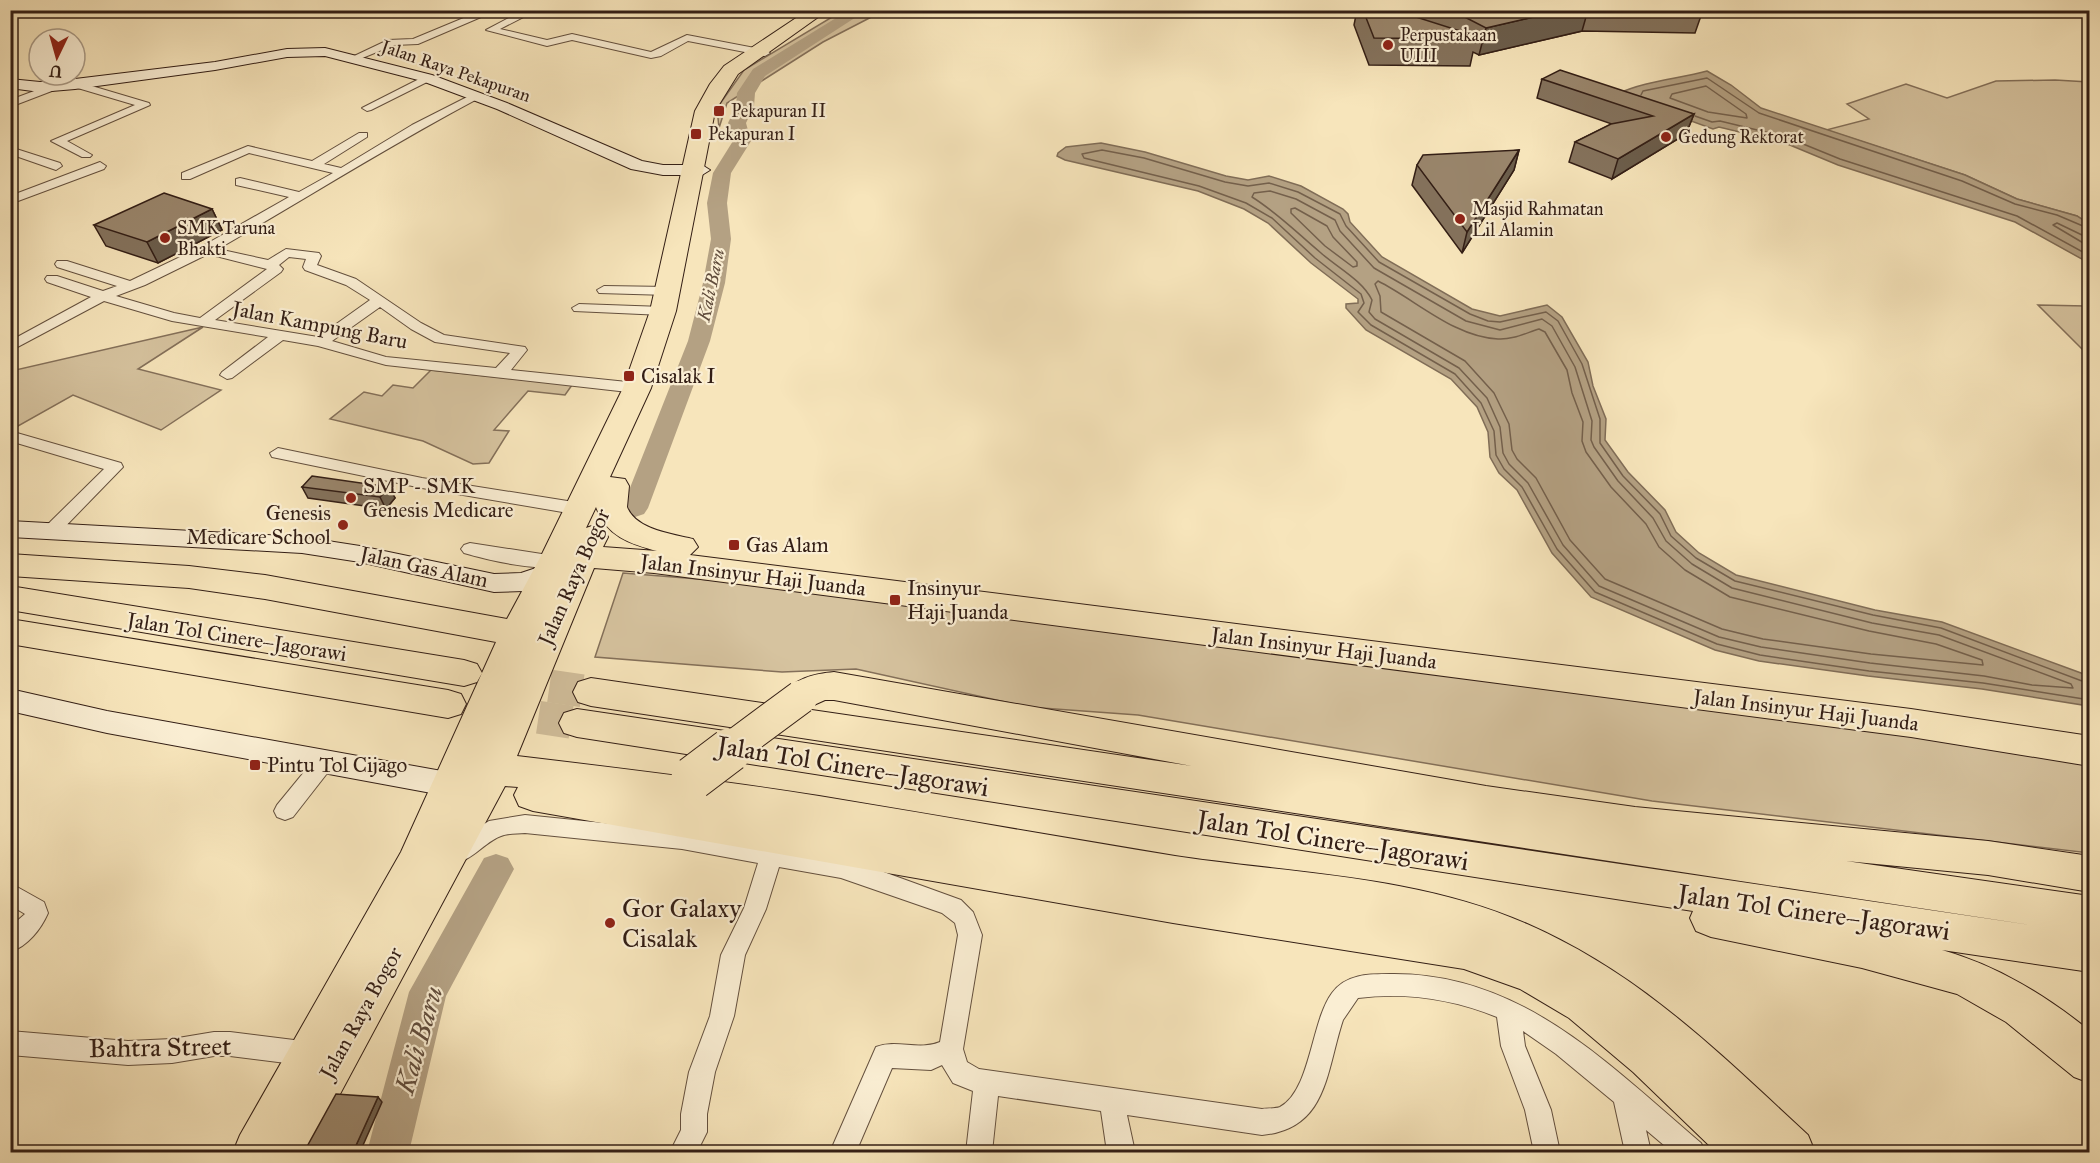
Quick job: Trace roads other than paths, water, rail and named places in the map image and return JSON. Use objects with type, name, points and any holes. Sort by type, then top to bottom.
[{"type":"highway","name":"Jalan Raya Bogor","points":[[257,1152],[310,1054],[478,787],[527,648],[637,388],[665,301],[696,170],[715,110],[725,91],[740,71],[761,52],[823,12]]},
{"type":"highway","name":"Jalan Raya Bogor","points":[[568,553],[614,486],[648,400],[670,334],[696,170]]},
{"type":"highway","points":[[614,486],[611,508],[618,521],[668,555]]},
{"type":"highway","points":[[568,553],[575,588],[609,571],[668,555]]},
{"type":"highway","name":"Jalan Insinyur Haji Juanda","points":[[568,553],[668,555],[1601,665],[1958,713],[2090,735]]},
{"type":"highway","name":"Jalan Insinyur Haji Juanda","points":[[668,555],[1911,723],[2090,751]]},
{"type":"highway","points":[[10,565],[189,578],[265,587],[527,648],[518,737],[519,748],[523,757],[530,764],[558,777]]},
{"type":"highway","name":"Jalan Tol Cinere–Jagorawi","points":[[10,598],[464,673]]},
{"type":"highway","name":"Jalan Tol Cinere–Jagorawi","points":[[10,631],[448,704]]},
{"type":"highway","points":[[683,784],[801,697],[818,687],[834,686],[1486,802],[1635,823],[1988,858],[2090,874]]},
{"type":"highway","name":"Jalan Tol Cinere–Jagorawi","points":[[2090,915],[584,708],[1414,852],[2090,953]]},
{"type":"highway","points":[[478,787],[558,777],[683,784],[819,812],[1178,874],[1321,891],[1424,909],[1483,925],[1573,968],[1645,1017],[1678,1045],[1791,1152]]},
{"type":"highway","points":[[478,787],[1173,905],[1446,945],[1481,953],[1529,973],[1584,1002],[1636,1044],[1751,1152]]},
{"type":"highway","points":[[1414,852],[1625,903],[1861,946],[1944,970],[1977,982],[2004,996],[2039,1020],[2090,1061]]},
{"type":"highway","name":"Jalan Raya Bogor","points":[[283,1152],[431,861]]},
{"type":"main road","name":"Jalan Raya Pekapuran","points":[[87,82],[233,64],[296,52],[325,52],[428,78],[637,165],[663,170],[696,170]]},
{"type":"main road","name":"Jalan Raya Pekapuran","points":[[11,83],[27,85]]},
{"type":"main road","name":"Jalan Gas Alam","points":[[10,529],[302,545],[362,554],[494,583],[523,582],[568,553]]},
{"type":"main road","points":[[10,700],[107,722],[478,787]]},
{"type":"street","points":[[460,10],[509,21]]},
{"type":"street","points":[[533,10],[491,30],[547,43],[572,37],[651,55],[687,38],[761,52]]},
{"type":"street","points":[[355,58],[392,42],[412,43],[486,16]]},
{"type":"street","points":[[367,108],[428,78]]},
{"type":"street","points":[[10,104],[52,87]]},
{"type":"street","points":[[85,87],[145,105],[57,141],[87,155]]},
{"type":"street","points":[[10,347],[102,296],[173,268],[416,127],[475,96]]},
{"type":"street","points":[[314,165],[363,135]]},
{"type":"street","points":[[186,176],[248,149],[343,171]]},
{"type":"street","points":[[10,150],[56,166]]},
{"type":"street","points":[[11,199],[100,166]]},
{"type":"street","points":[[240,182],[299,196]]},
{"type":"street","points":[[291,238],[280,248],[286,253],[314,256],[310,267],[351,282],[416,326],[440,339],[520,350],[500,374]]},
{"type":"street","points":[[202,323],[276,269],[270,265],[206,250]]},
{"type":"street","points":[[270,265],[286,253]]},
{"type":"street","points":[[62,264],[130,286]]},
{"type":"street","name":"Jalan Kampung Baru","points":[[52,279],[102,296],[202,323],[321,342],[386,361],[637,388]]},
{"type":"street","points":[[604,290],[665,301]]},
{"type":"street","points":[[321,342],[380,300]]},
{"type":"street","points":[[579,309],[665,301]]},
{"type":"street","points":[[227,375],[280,335]]},
{"type":"street","points":[[10,436],[115,467],[50,532]]},
{"type":"street","points":[[278,453],[422,483],[568,553]]},
{"type":"street","points":[[470,549],[526,559],[568,553]]},
{"type":"street","points":[[285,811],[325,761]]},
{"type":"street","points":[[478,787],[525,824],[682,840],[772,854],[851,871],[957,909],[967,921],[970,935],[951,1049],[954,1067],[962,1075],[987,1082],[1262,1122],[1277,1121],[1288,1116],[1308,1091],[1335,1006],[1352,988],[1384,984],[1440,990],[1469,997],[1508,1011],[1543,1029],[1593,1066],[1692,1152]]},
{"type":"street","points":[[684,1151],[694,1132],[694,1114],[702,1072],[722,1016],[733,955],[755,909],[772,854]]},
{"type":"street","points":[[10,893],[36,909],[38,913],[33,921],[10,942]]},
{"type":"street","points":[[1508,1011],[1513,1046],[1538,1110],[1547,1152]]},
{"type":"street","name":"Bahtra Street","points":[[10,1043],[128,1053],[172,1051],[214,1044],[230,1044],[310,1054]]},
{"type":"street","points":[[843,1152],[885,1056],[931,1058],[951,1049]]},
{"type":"street","points":[[979,1152],[987,1082]]},
{"type":"street","points":[[1625,1096],[1638,1152]]},
{"type":"street","points":[[1112,1099],[1119,1150],[1122,1152]]},
{"type":"water","points":[[1707,71],[1731,85],[1761,108],[1965,175],[2017,199],[2077,216],[2089,224],[2089,263],[2015,222],[1838,165],[1785,143],[1719,127],[1713,129],[1617,94],[1650,83]]},
{"type":"water","points":[[1101,143],[1145,152],[1226,176],[1248,180],[1269,176],[1301,186],[1343,209],[1348,214],[1350,222],[1382,257],[1472,309],[1500,316],[1547,305],[1562,317],[1588,362],[1593,386],[1606,419],[1605,440],[1628,472],[1665,510],[1676,532],[1699,553],[1736,575],[1875,610],[1942,622],[2081,673],[2089,680],[2089,706],[1982,689],[1759,661],[1715,650],[1591,597],[1552,553],[1517,490],[1499,473],[1490,457],[1488,432],[1477,407],[1451,379],[1366,330],[1346,308],[1346,304],[1358,303],[1358,299],[1311,263],[1268,223],[1244,209],[1198,191],[1065,160],[1057,156],[1066,147]]},
{"type":"waterway","name":"Kali Baru","points":[[635,508],[699,341],[714,283],[721,239],[717,203],[722,173],[742,141],[737,123],[745,106],[746,93],[759,73],[860,10]]},
{"type":"waterway","name":"Kali Baru","points":[[388,1152],[428,992],[496,869]]},
{"type":"tunnel","points":[[501,679],[591,692]]},
{"type":"tunnel","points":[[490,710],[577,723]]},
{"type":"place","name":"Perpustakaan UIII","points":[[1388,45]]},
{"type":"place","name":"Pekapuran II","points":[[719,111]]},
{"type":"place","name":"Pekapuran I","points":[[696,134]]},
{"type":"place","name":"Gedung Rektorat","points":[[1666,137]]},
{"type":"place","name":"Masjid Rahmatan Lil Alamin","points":[[1460,219]]},
{"type":"place","name":"SMK Taruna Bhakti","points":[[165,238]]},
{"type":"place","name":"Cisalak I","points":[[629,376]]},
{"type":"place","name":"SMP - SMK Genesis Medicare","points":[[351,498]]},
{"type":"place","name":"Genesis Medicare School","points":[[343,525]]},
{"type":"place","name":"Gas Alam","points":[[734,545]]},
{"type":"place","name":"Insinyur Haji Juanda","points":[[895,600]]},
{"type":"place","name":"Pintu Tol Cijago","points":[[255,765]]},
{"type":"place","name":"Gor Galaxy Cisalak","points":[[610,923]]}]
